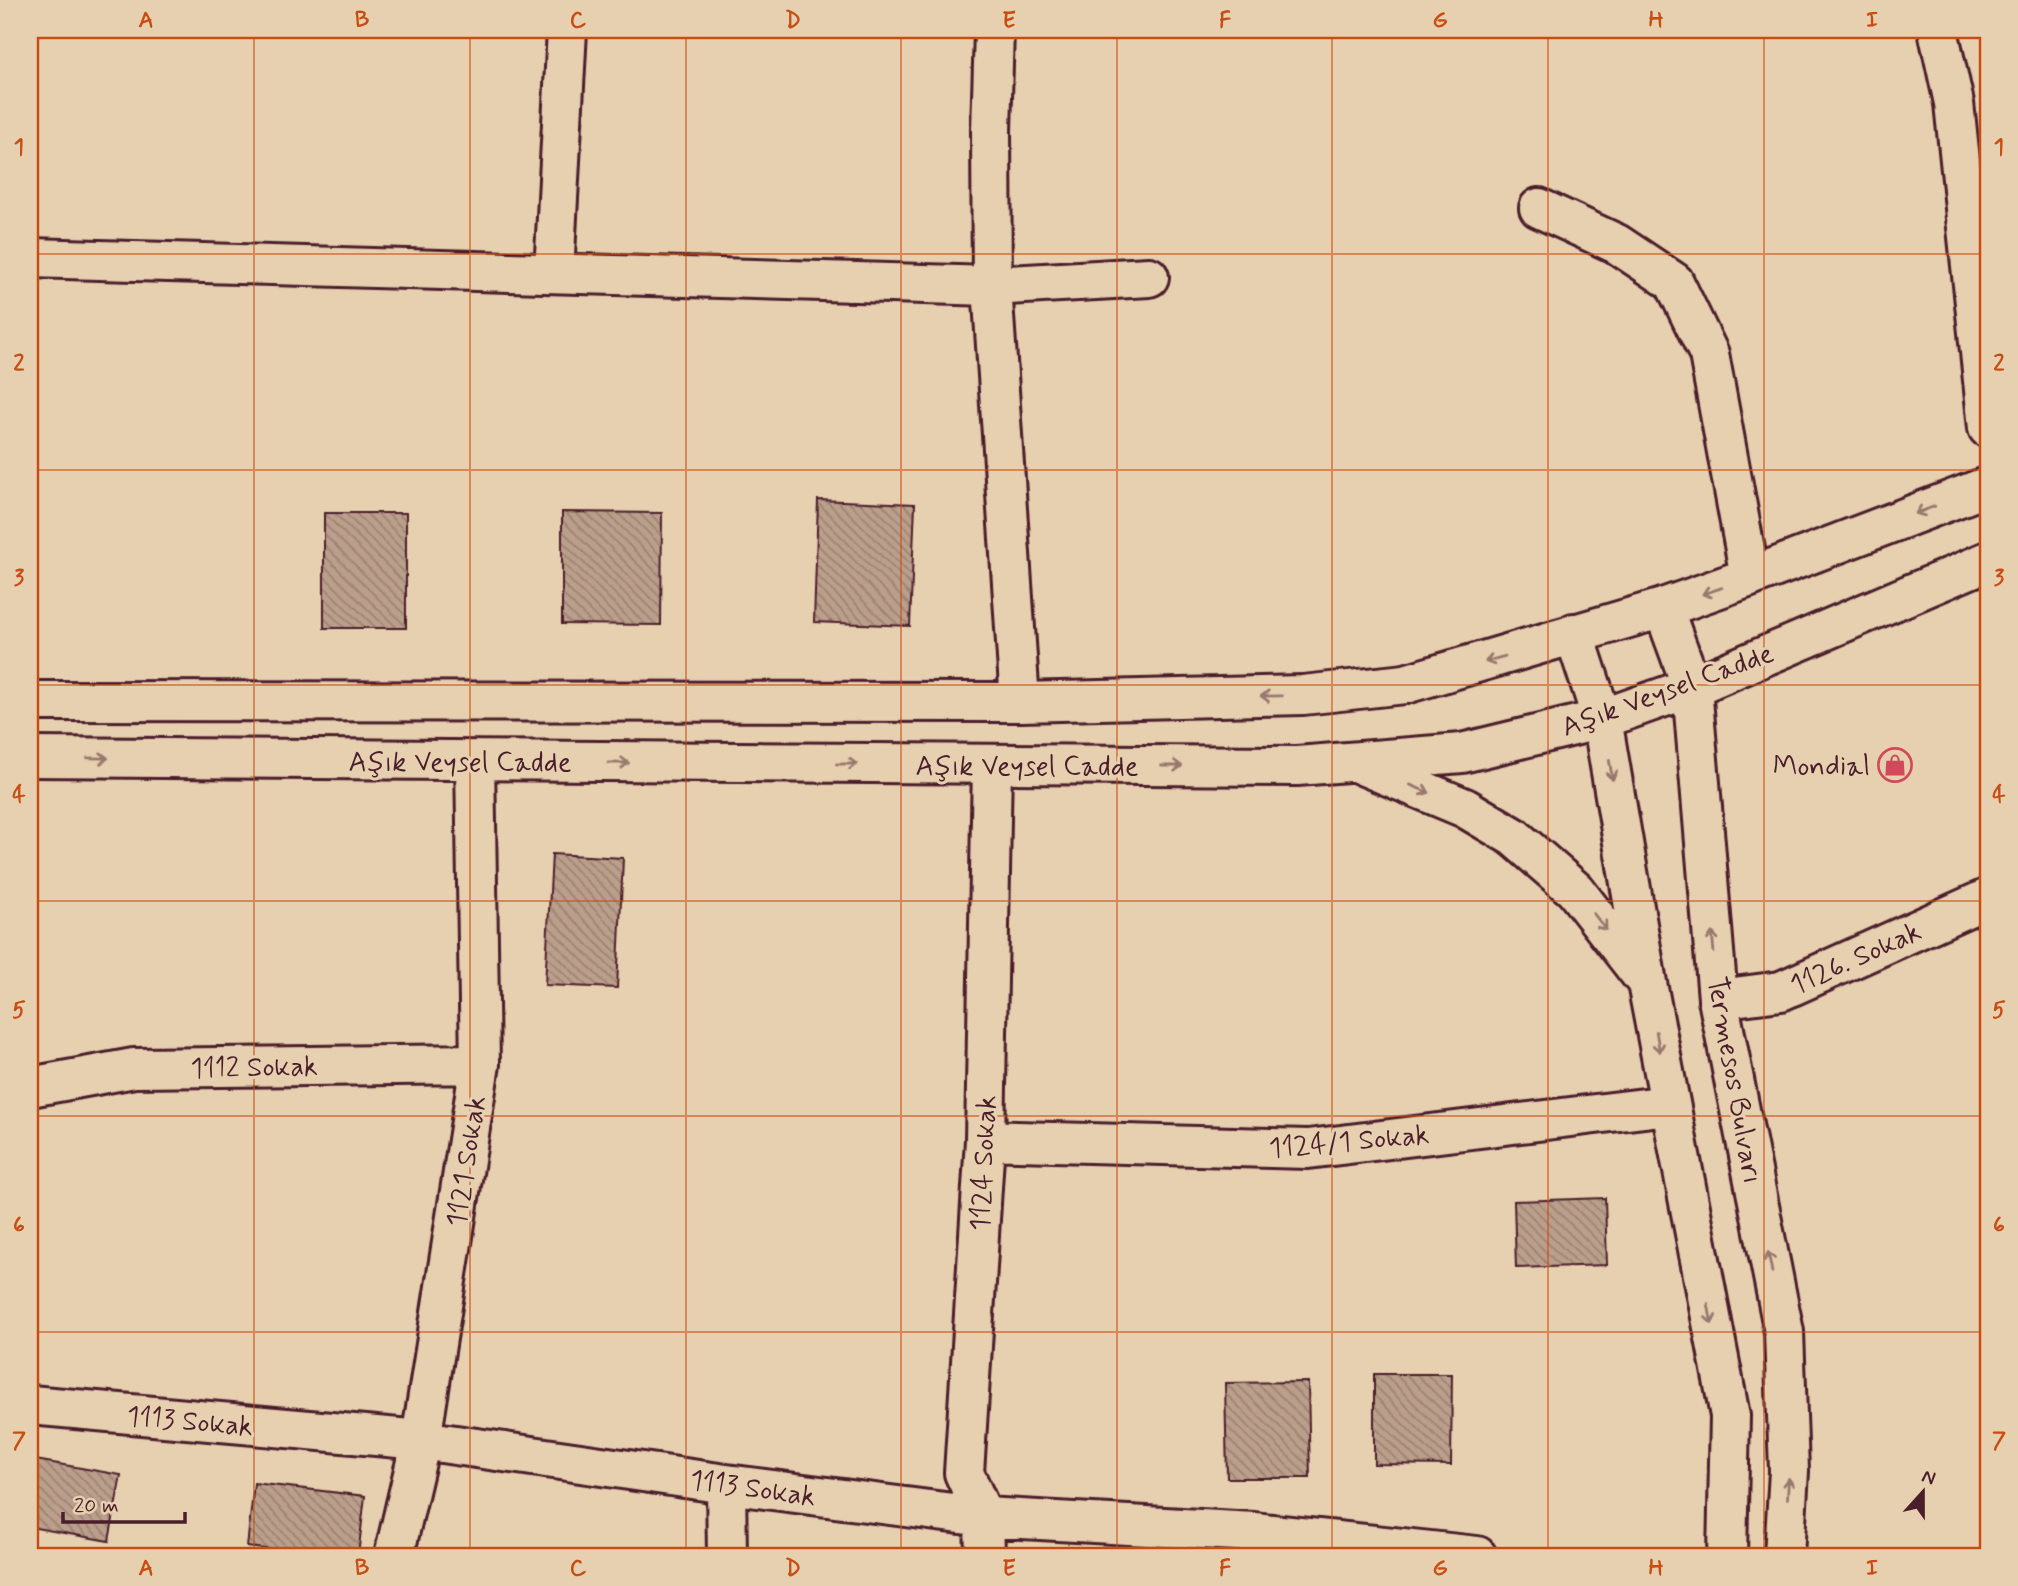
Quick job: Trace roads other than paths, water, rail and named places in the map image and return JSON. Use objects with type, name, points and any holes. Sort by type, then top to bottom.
[{"type":"street","points":[[554,273],[567,30]]},
{"type":"street","points":[[994,30],[991,131],[992,286],[1020,702]]},
{"type":"street","points":[[1938,30],[1954,103],[1988,428]]},
{"type":"street","points":[[1539,208],[1617,244],[1674,282],[1709,354],[1750,577]]},
{"type":"street","points":[[30,258],[992,286],[1149,277]]},
{"type":"street","points":[[30,701],[1020,702],[1303,695],[1405,684],[1662,608],[1988,486]]},
{"type":"street","name":"Aşık Veysel Cadde","points":[[30,757],[1297,766],[1462,753],[1602,719],[1692,687],[1988,561]]},
{"type":"street","name":"Termesos Bulvarı","points":[[1662,608],[1692,687],[1718,999],[1784,1332],[1789,1471],[1784,1556]]},
{"type":"street","points":[[1574,633],[1602,719],[1669,1105],[1730,1416],[1727,1556]]},
{"type":"street","name":"1121 Sokak","points":[[394,1556],[421,1440],[480,1064],[475,762]]},
{"type":"street","points":[[1357,762],[1465,808],[1514,836],[1575,890],[1647,984]]},
{"type":"street","name":"1124 Sokak","points":[[985,1556],[984,1517],[964,1473],[985,1140],[992,765]]},
{"type":"street","name":"1126. Sokak","points":[[1718,999],[1781,991],[1988,898]]},
{"type":"street","name":"1112 Sokak","points":[[30,1087],[134,1068],[480,1064]]},
{"type":"street","name":"1124/1 Sokak","points":[[985,1140],[1308,1149],[1669,1105]]},
{"type":"street","name":"1113 Sokak","points":[[30,1405],[421,1440],[726,1484],[984,1517],[1254,1544],[1476,1556]]},
{"type":"street","points":[[726,1484],[727,1556]]},
{"type":"place","name":"Mondial","points":[[1895,765]]}]
